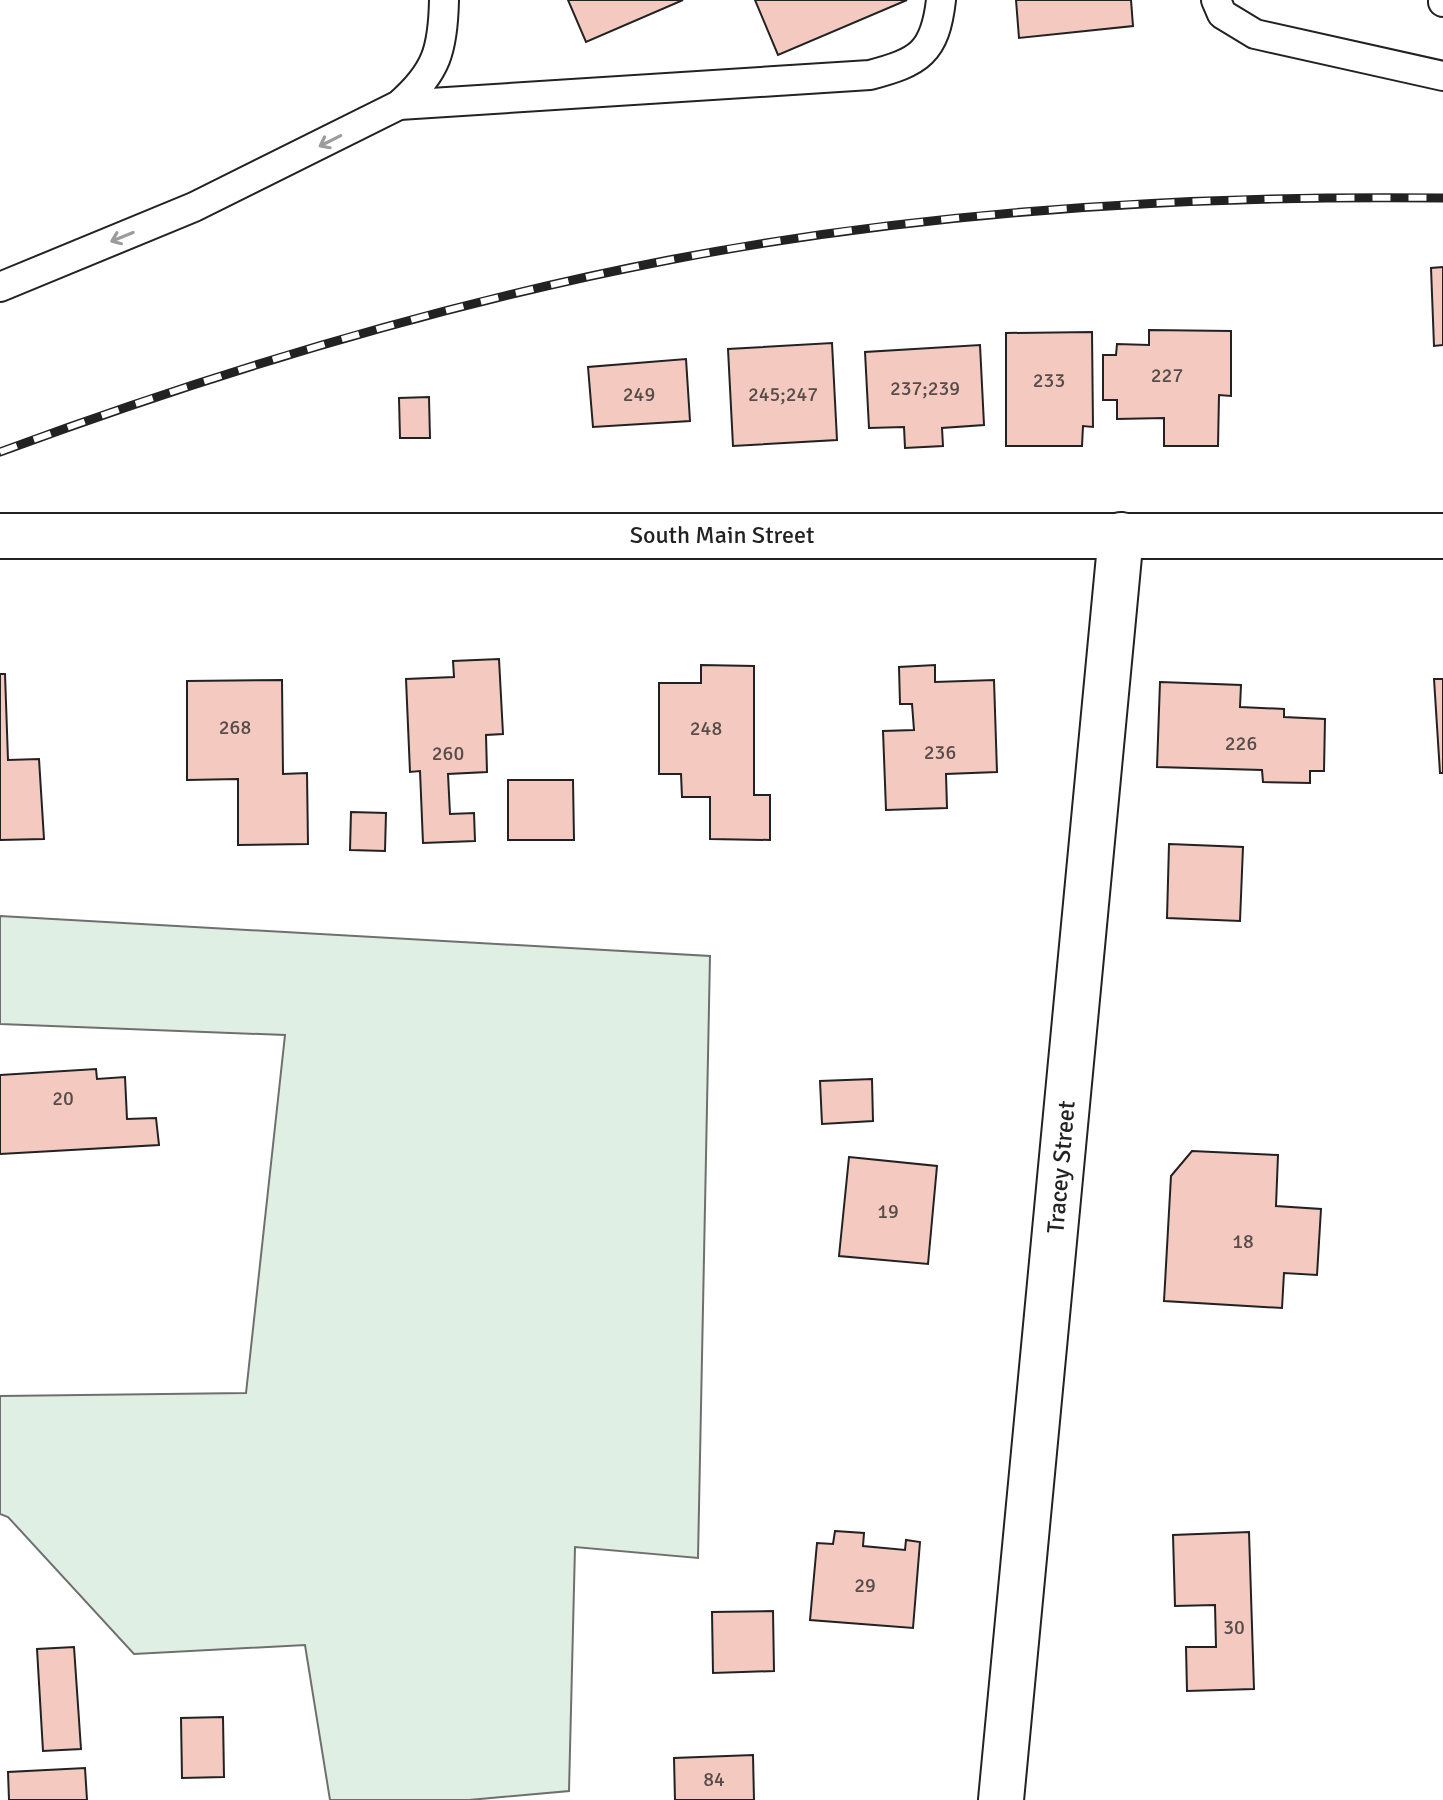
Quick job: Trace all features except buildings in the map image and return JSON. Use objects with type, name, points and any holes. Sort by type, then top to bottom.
[{"type":"street","name":"Tracey Street","points":[[1001,1800],[1121,535]]},
{"type":"street","name":"South Main Street","points":[[0,536],[1443,536]]},
{"type":"lane","points":[[0,287],[208,201],[399,105],[425,82],[441,48],[444,0]]},
{"type":"lane","points":[[399,105],[870,75],[909,65],[927,49],[938,25],[941,0]]},
{"type":"lane","points":[[1216,0],[1222,14],[1232,24],[1255,34],[1443,76]]},
{"type":"green space","points":[[0,916],[710,956],[698,1558],[575,1547],[569,1791],[469,1800],[330,1800],[305,1645],[134,1654],[8,1517],[0,1514],[0,1396],[246,1393],[285,1035],[0,1024]]},
{"type":"railway","points":[[0,452],[164,394],[414,319],[584,278],[764,243],[957,218],[1151,203],[1443,198]]}]
